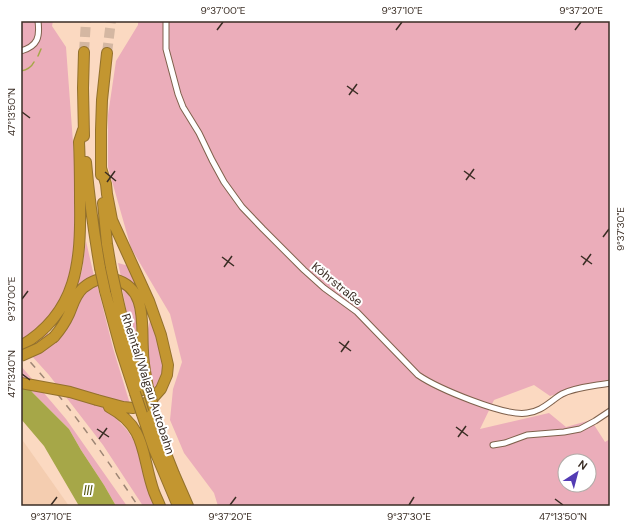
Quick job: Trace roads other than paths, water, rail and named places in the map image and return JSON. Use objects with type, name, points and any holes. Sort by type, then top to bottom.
[{"type":"highway","name":"Rheintal/Walgau Autobahn","points":[[84,52],[83,130],[93,230],[105,290],[121,350],[142,390]]},
{"type":"highway","name":"Rheintal/Walgau Autobahn","points":[[107,53],[102,100],[101,168],[104,218],[111,268],[122,320],[148,411],[154,449],[178,506]]},
{"type":"highway","points":[[21,346],[45,328],[59,311],[72,285],[80,245],[81,222],[79,142],[83,130]]},
{"type":"highway","points":[[21,384],[70,392],[123,407],[133,408],[143,405],[153,398],[161,389],[167,375],[168,365],[163,341],[149,301],[112,220],[106,184],[101,168]]},
{"type":"highway","points":[[21,356],[39,348],[54,337],[66,321],[77,295],[85,286],[93,281],[111,278],[123,282],[132,290],[140,305],[143,353],[142,390]]},
{"type":"highway","points":[[97,400],[123,416],[131,424],[139,437],[145,453],[154,492],[160,506]]},
{"type":"highway","name":"Rheintal/Walgau Autobahn","points":[[148,411],[188,506]]},
{"type":"street","points":[[21,51],[28,49],[36,42],[38,38],[38,21]]},
{"type":"street","name":"Köhrstraße","points":[[166,21],[166,49],[178,94],[183,107],[200,133],[224,182],[242,207],[304,270],[324,288],[357,312],[418,375],[428,381],[477,402],[512,413],[522,414],[534,412],[561,394],[610,383]]},
{"type":"street","points":[[493,445],[527,435],[580,429],[610,411]]},
{"type":"water","name":"Ill","points":[[21,379],[69,429],[116,506],[79,506],[44,446],[21,419]]},
{"type":"waterway","points":[[38,56],[41,49]]},
{"type":"waterway","points":[[21,71],[32,66],[34,62]]},
{"type":"tunnel","points":[[84,52],[86,21]]},
{"type":"tunnel","points":[[107,53],[111,21]]},
{"type":"railway","points":[[21,352],[53,388],[82,426],[138,506]]}]
